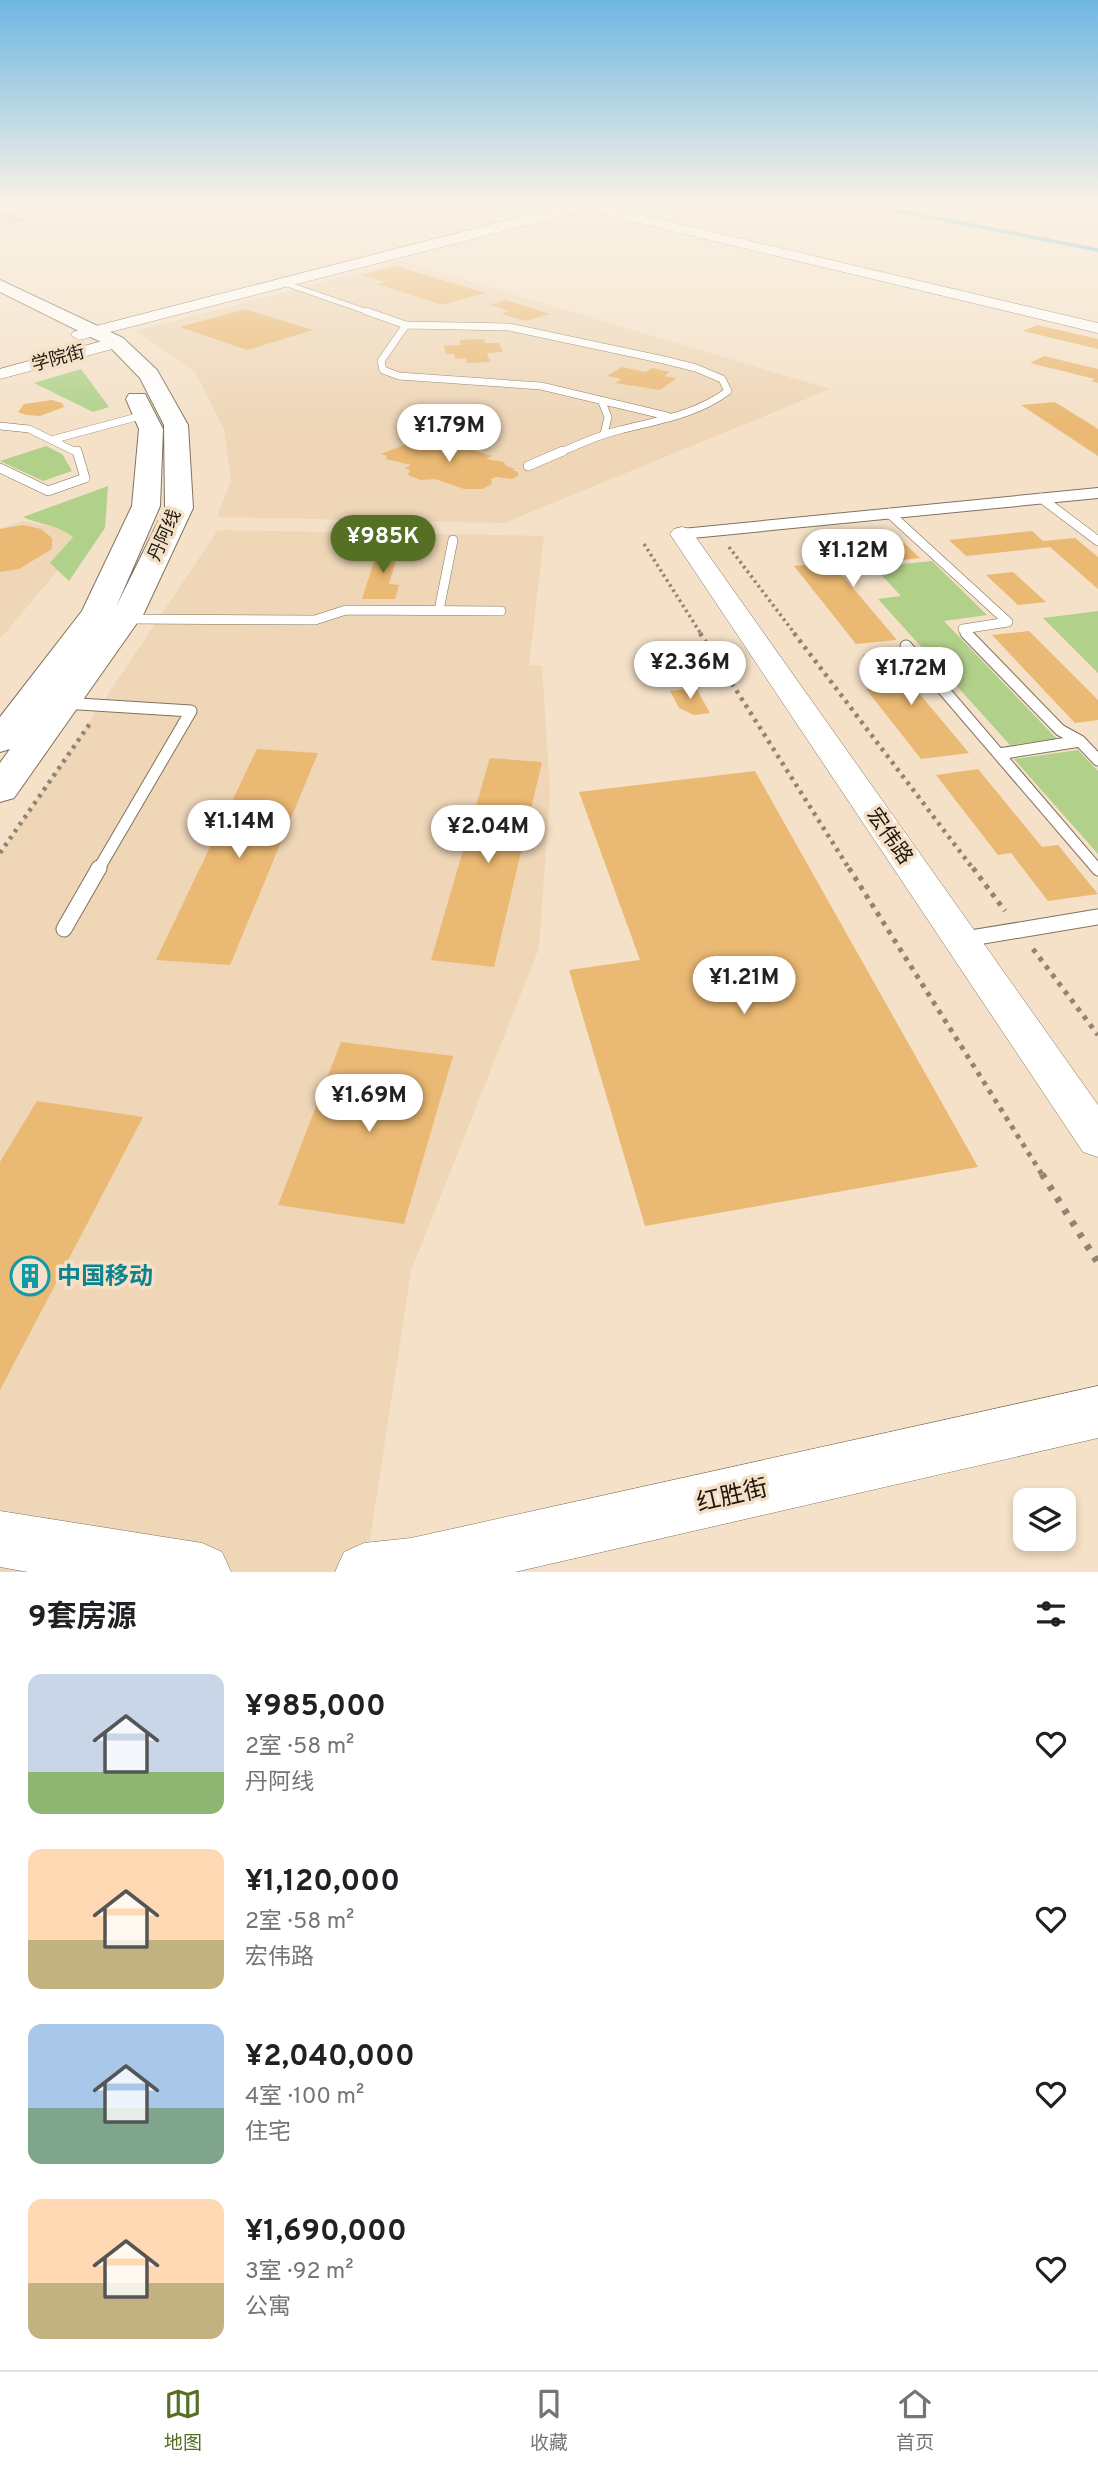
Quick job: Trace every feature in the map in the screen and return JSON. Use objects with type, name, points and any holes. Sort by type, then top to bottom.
[{"type":"highway","name":"丹阿线","points":[[0,285],[97,339],[149,375],[176,425],[179,508],[123,619],[0,790]]},
{"type":"highway","name":"丹阿线","points":[[0,296],[97,339],[125,373],[151,429],[146,506],[97,613],[0,741]]},
{"type":"street","name":"学院街","points":[[0,374],[97,339],[305,277]]},
{"type":"street","points":[[885,277],[1098,328]]},
{"type":"street","points":[[681,534],[1098,493]]},
{"type":"street","name":"宏伟路","points":[[681,534],[1098,1139]]},
{"type":"street","name":"红胜街","points":[[364,1572],[411,1567],[1098,1412]]},
{"type":"street","points":[[0,1539],[202,1572]]},
{"type":"lane","points":[[284,283],[405,325],[509,327],[664,360],[696,368],[722,379],[728,391],[719,399],[671,417],[604,434],[528,466]]},
{"type":"lane","points":[[405,325],[381,361],[383,370],[399,376],[541,386],[671,417]]},
{"type":"lane","points":[[603,402],[608,417],[604,434]]},
{"type":"lane","points":[[55,439],[144,415]]},
{"type":"lane","points":[[0,426],[29,429],[77,451],[85,478],[48,491],[0,468]]},
{"type":"lane","points":[[1041,498],[1098,541]]},
{"type":"lane","points":[[889,513],[1009,622],[963,629],[1060,730],[1080,741],[1098,760]]},
{"type":"lane","points":[[439,610],[453,540]]},
{"type":"lane","points":[[123,619],[315,620],[346,610],[501,611]]},
{"type":"lane","points":[[906,646],[1098,870]]},
{"type":"lane","points":[[63,703],[191,711],[64,929]]},
{"type":"lane","points":[[999,754],[1080,741]]},
{"type":"lane","points":[[961,940],[1098,917]]},
{"type":"path","points":[[717,530],[1098,1035]]},
{"type":"path","points":[[644,544],[1098,1263]]},
{"type":"shaded area","points":[[340,277],[457,277],[830,389],[504,523],[217,517],[231,480],[224,429],[195,372],[136,331]]},
{"type":"shaded area","points":[[22,521],[64,529],[73,538],[50,563],[58,570],[0,639],[0,529]]},
{"type":"shaded area","points":[[218,530],[544,536],[529,665],[542,666],[550,792],[539,948],[411,1271],[365,1572],[0,1572],[0,855]]},
{"type":"green space","points":[[81,369],[109,407],[93,412],[34,383]]},
{"type":"green space","points":[[46,446],[62,454],[72,471],[43,481],[0,461]]},
{"type":"green space","points":[[108,486],[105,528],[69,581],[50,563],[73,537],[62,530],[23,517]]},
{"type":"green space","points":[[932,561],[987,615],[944,621],[1057,739],[1010,745],[878,599],[901,596],[874,567]]},
{"type":"green space","points":[[1098,611],[1098,673],[1043,618]]},
{"type":"green space","points":[[1078,750],[1098,771],[1098,854],[1014,759]]},
{"type":"building","points":[[369,277],[433,277],[485,293],[442,305],[377,284],[385,282]]},
{"type":"building","points":[[506,300],[550,314],[525,321],[501,314],[510,311],[489,305]]},
{"type":"building","points":[[245,309],[313,330],[247,350],[180,327]]},
{"type":"building","points":[[1037,325],[1098,339],[1098,349],[1023,331]]},
{"type":"building","points":[[484,339],[485,343],[499,343],[503,352],[487,353],[490,362],[467,363],[466,358],[455,359],[454,354],[446,354],[444,346],[461,345],[459,340]]},
{"type":"building","points":[[1044,356],[1098,369],[1098,383],[1091,381],[1095,379],[1030,363]]},
{"type":"building","points":[[622,367],[646,372],[652,368],[670,372],[664,376],[677,378],[660,390],[615,383],[622,379],[607,376]]},
{"type":"building","points":[[52,400],[62,403],[64,407],[40,416],[18,412],[24,404]]},
{"type":"building","points":[[1055,402],[1098,429],[1098,456],[1021,405]]},
{"type":"building","points":[[412,438],[432,438],[492,456],[486,459],[504,462],[518,472],[518,476],[512,479],[496,477],[491,479],[492,484],[482,489],[464,489],[435,479],[421,480],[408,475],[410,470],[405,468],[411,465],[386,459],[387,456],[381,454],[404,445],[404,441]]},
{"type":"building","points":[[23,525],[41,529],[52,538],[52,549],[19,569],[0,572],[0,529]]},
{"type":"building","points":[[1032,531],[1043,541],[1075,538],[1098,557],[1098,589],[1050,547],[966,556],[949,540]]},
{"type":"building","points":[[904,543],[920,558],[836,568],[897,640],[856,644],[794,566],[831,562],[821,552]]},
{"type":"building","points":[[379,546],[400,546],[389,584],[399,585],[395,599],[362,599]]},
{"type":"building","points":[[1013,572],[1046,602],[1018,605],[986,575]]},
{"type":"building","points":[[1029,631],[1098,700],[1098,720],[1075,723],[992,635]]},
{"type":"building","points":[[899,651],[927,685],[913,686],[969,753],[921,759],[866,689],[887,686],[862,655]]},
{"type":"building","points":[[696,688],[710,713],[694,715],[679,708],[670,691]]},
{"type":"building","points":[[257,749],[318,753],[230,965],[156,960]]},
{"type":"building","points":[[490,758],[542,762],[494,967],[431,960]]},
{"type":"building","points":[[978,769],[1042,847],[1058,845],[1098,894],[1048,901],[1011,853],[998,855],[936,775]]},
{"type":"building","points":[[755,771],[978,1167],[645,1226],[569,970],[640,960],[579,792]]},
{"type":"building","points":[[341,1042],[453,1056],[404,1224],[278,1205]]},
{"type":"building","name":"中国移动","points":[[37,1101],[143,1117],[0,1390],[0,1162]]},
{"type":"place","name":"中国移动","points":[[30,1276]]}]
